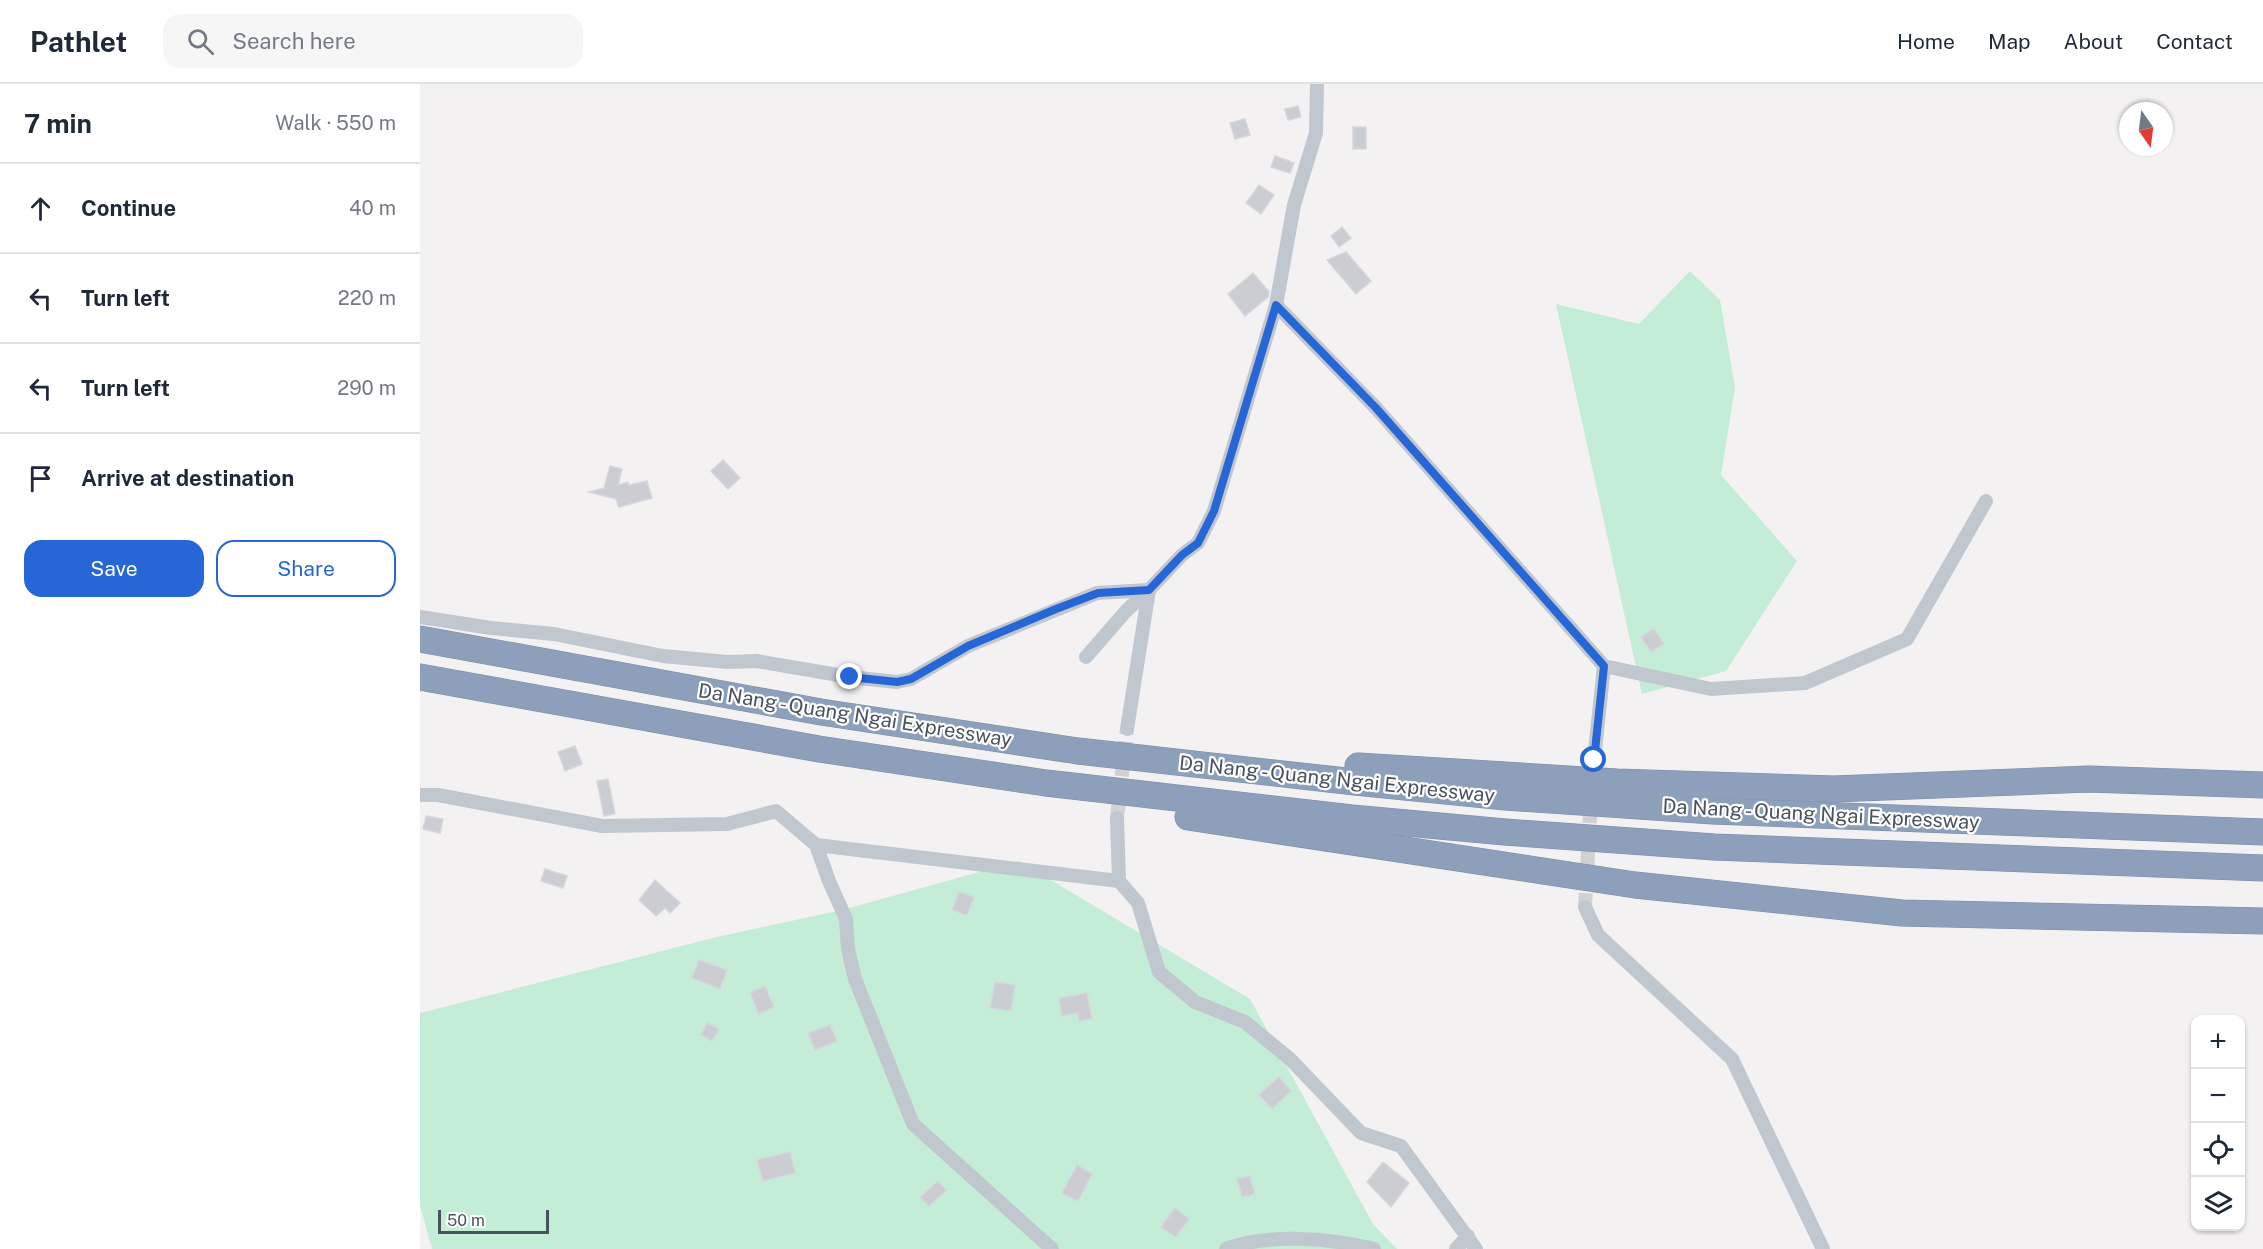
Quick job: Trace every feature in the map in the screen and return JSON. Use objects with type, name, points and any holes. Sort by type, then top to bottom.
[{"type":"highway","name":"Da Nang - Quang Ngai Expressway","points":[[420,639],[821,712],[1078,751],[1506,797],[1679,809],[2263,832]]},
{"type":"highway","name":"Da Nang - Quang Ngai Expressway","points":[[420,677],[819,749],[1046,783],[1192,801],[1505,832],[1714,847],[2263,868]]},
{"type":"highway","points":[[819,749],[1083,800],[1635,885],[1902,913],[2263,921]]},
{"type":"highway","points":[[1078,751],[1617,782],[1834,789],[2089,779],[2263,785]]},
{"type":"street","points":[[1086,657],[1126,611],[1182,555],[1198,543],[1214,511],[1276,305],[1294,205],[1316,133],[1317,84]]},
{"type":"street","points":[[1276,305],[1376,408],[1604,666],[1711,689],[1805,683],[1907,639],[1986,501]]},
{"type":"street","points":[[420,617],[491,628],[554,634],[663,656],[727,662],[756,661],[850,677],[897,682],[911,679],[968,646],[1098,593],[1149,590]]},
{"type":"street","points":[[1128,729],[1149,590]]},
{"type":"street","points":[[1594,760],[1604,666]]},
{"type":"street","points":[[420,795],[438,795],[602,826],[727,824],[776,812],[816,846],[846,919],[855,979],[913,1124],[1052,1249]]},
{"type":"street","points":[[1117,818],[1119,881],[1138,903],[1159,972],[1195,1002],[1245,1022],[1290,1059],[1361,1133],[1401,1146],[1476,1249]]},
{"type":"street","points":[[816,846],[1119,881]]},
{"type":"street","points":[[1585,907],[1598,935],[1732,1059],[1823,1249]]},
{"type":"street","points":[[1456,1249],[1467,1236]]},
{"type":"street","points":[[1226,1249],[1258,1241],[1321,1240],[1374,1249]]},
{"type":"green space","points":[[1690,271],[1720,300],[1735,387],[1721,475],[1797,561],[1726,671],[1642,694],[1556,304],[1639,324]]},
{"type":"green space","points":[[1019,861],[1250,999],[1373,1224],[1397,1249],[432,1249],[420,1205],[420,1013],[721,936],[842,910]]},
{"type":"building","points":[[1298,106],[1301,117],[1288,120],[1285,109]]},
{"type":"building","points":[[1245,119],[1250,135],[1235,139],[1230,123]]},
{"type":"building","points":[[1353,127],[1366,127],[1366,149],[1353,149]]},
{"type":"building","points":[[1275,156],[1294,163],[1290,173],[1271,167]]},
{"type":"building","points":[[1259,185],[1274,195],[1261,214],[1246,203]]},
{"type":"building","points":[[1342,227],[1351,238],[1339,247],[1331,236]]},
{"type":"building","points":[[1346,252],[1371,281],[1356,294],[1327,260]]},
{"type":"building","points":[[1253,273],[1269,292],[1268,297],[1245,316],[1228,294]]},
{"type":"building","points":[[723,460],[740,478],[728,489],[711,471]]},
{"type":"building","points":[[610,466],[622,469],[618,485],[647,481],[652,498],[619,507],[616,499],[589,492],[604,488]]},
{"type":"building","points":[[1654,629],[1664,644],[1651,652],[1641,637]]},
{"type":"building","points":[[575,746],[582,764],[565,771],[558,752]]},
{"type":"building","points":[[608,779],[615,814],[604,816],[597,781]]},
{"type":"building","points":[[426,816],[443,819],[440,833],[423,829]]},
{"type":"building","points":[[545,869],[567,876],[563,888],[541,881]]},
{"type":"building","points":[[655,880],[680,903],[670,913],[665,908],[656,916],[639,900]]},
{"type":"building","points":[[959,892],[974,897],[967,915],[952,910]]},
{"type":"building","points":[[699,960],[727,970],[720,989],[692,978]]},
{"type":"building","points":[[995,982],[1015,985],[1011,1011],[990,1008]]},
{"type":"building","points":[[765,986],[774,1007],[759,1014],[750,993]]},
{"type":"building","points":[[1087,993],[1092,1019],[1079,1021],[1078,1013],[1062,1016],[1059,998]]},
{"type":"building","points":[[707,1023],[719,1029],[712,1041],[701,1035]]},
{"type":"building","points":[[830,1025],[837,1041],[815,1050],[808,1033]]},
{"type":"building","points":[[1279,1077],[1291,1091],[1272,1109],[1259,1095]]},
{"type":"building","points":[[790,1152],[795,1173],[763,1181],[757,1160]]},
{"type":"building","points":[[1383,1162],[1409,1183],[1391,1207],[1367,1182]]},
{"type":"building","points":[[1077,1165],[1092,1174],[1078,1201],[1062,1193]]},
{"type":"building","points":[[1250,1176],[1255,1194],[1242,1197],[1237,1179]]},
{"type":"building","points":[[938,1181],[947,1190],[929,1206],[920,1197]]},
{"type":"building","points":[[1175,1208],[1189,1219],[1176,1237],[1161,1227]]},
{"type":"tunnel","points":[[1117,818],[1127,729]]},
{"type":"tunnel","points":[[1585,907],[1591,798]]},
{"type":"route","points":[[850,677],[897,682],[911,679],[968,646],[1098,593],[1149,590],[1182,555],[1198,543],[1214,511],[1276,305],[1376,408],[1604,666],[1594,760]]}]
